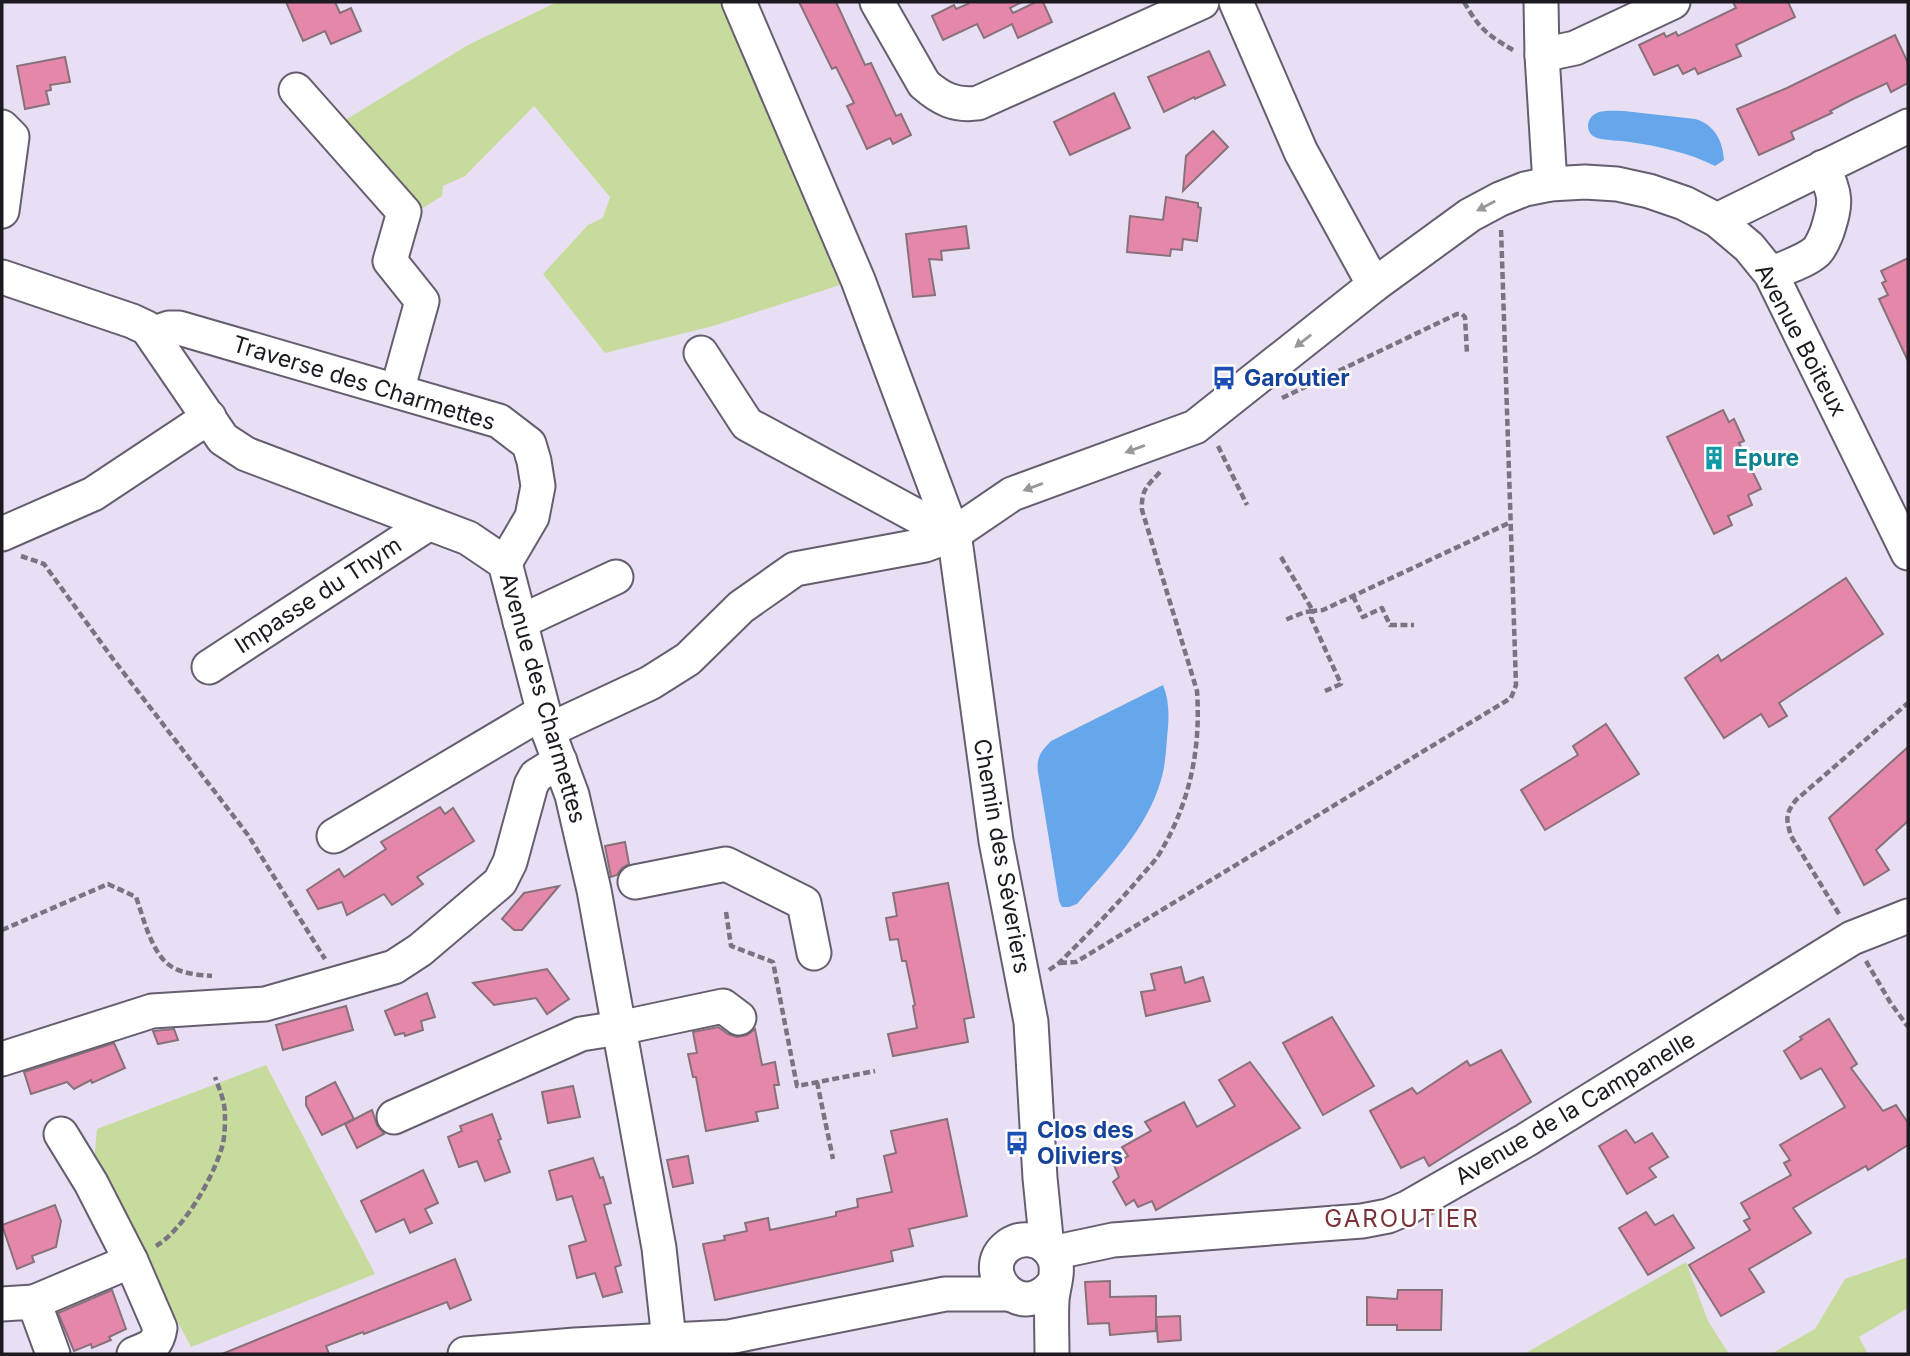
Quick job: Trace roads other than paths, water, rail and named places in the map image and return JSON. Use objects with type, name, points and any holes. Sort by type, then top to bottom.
[{"type":"street","name":"Chemin des Séveriers","points":[[739,2],[858,279],[955,540],[996,841],[1031,1022],[1040,1178],[1051,1262],[1050,1354]]},
{"type":"street","points":[[877,2],[924,84],[949,102],[963,105],[978,103],[1202,2]]},
{"type":"street","points":[[1237,2],[1301,152],[1374,285]]},
{"type":"street","points":[[1541,2],[1550,184]]},
{"type":"street","points":[[1542,55],[1575,48],[1673,2]]},
{"type":"street","points":[[296,90],[404,212],[390,261],[422,301],[397,391]]},
{"type":"street","points":[[1717,220],[1908,126]]},
{"type":"street","points":[[2,127],[12,137],[2,211]]},
{"type":"street","points":[[1771,274],[1810,256],[1823,243],[1835,201],[1823,167]]},
{"type":"street","name":"Avenue Boiteux","points":[[551,735],[562,724],[650,683],[688,659],[741,607],[795,569],[925,545],[952,534],[1012,494],[1195,427],[1374,285],[1470,215],[1525,189],[1550,184],[1617,184],[1649,191],[1684,203],[1717,220],[1749,247],[1771,274],[1908,553]]},
{"type":"street","name":"Avenue des Charmettes","points":[[2,277],[148,328],[223,439],[246,454],[468,538],[505,563],[551,735],[572,795],[594,890],[659,1248],[669,1340]]},
{"type":"street","name":"Traverse des Charmettes","points":[[152,334],[169,328],[179,328],[499,421],[529,444],[538,486],[532,517],[505,563]]},
{"type":"street","points":[[701,353],[747,424],[952,534]]},
{"type":"street","points":[[6,547],[93,494],[209,417]]},
{"type":"street","name":"Impasse du Thym","points":[[209,667],[428,524]]},
{"type":"street","points":[[520,622],[616,577]]},
{"type":"street","points":[[334,836],[551,735]]},
{"type":"street","points":[[2,1059],[152,1011],[265,1004],[394,967],[420,950],[500,882],[510,862],[531,785],[551,735]]},
{"type":"street","points":[[635,882],[726,864],[804,903],[814,953]]},
{"type":"street","name":"Avenue de la Campanelle","points":[[1051,1262],[1066,1250],[1113,1240],[1362,1222],[1388,1216],[1505,1152],[1852,938],[1908,916]]},
{"type":"street","points":[[394,1117],[581,1034],[723,1006],[739,1018]]},
{"type":"street","points":[[61,1135],[91,1183],[131,1261],[160,1328],[153,1346],[134,1354]]},
{"type":"street","name":"Chemin des Séveriers","points":[[1040,1178],[997,1268],[1003,1287],[1015,1296],[1050,1354]]},
{"type":"street","points":[[465,1354],[729,1337],[945,1294],[1015,1296],[1030,1299],[1048,1290],[1051,1262],[1040,1242],[1021,1240],[945,1294]]},
{"type":"street","points":[[53,1354],[18,1303],[131,1261]]},
{"type":"water","points":[[1603,111],[1624,111],[1702,121],[1716,134],[1722,146],[1724,160],[1715,166],[1674,151],[1601,139],[1590,133],[1588,126],[1593,115]]},
{"type":"water","points":[[1163,685],[1168,704],[1166,754],[1155,798],[1137,831],[1102,876],[1077,904],[1062,907],[1038,772],[1040,755],[1051,741]]},
{"type":"place","name":"Garoutier","points":[[1224,378]]},
{"type":"place","name":"Epure","points":[[1714,458]]},
{"type":"place","name":"Clos des Oliviers","points":[[1017,1143]]},
{"type":"district","name":"GAROUTIER","points":[[1402,1219]]}]
